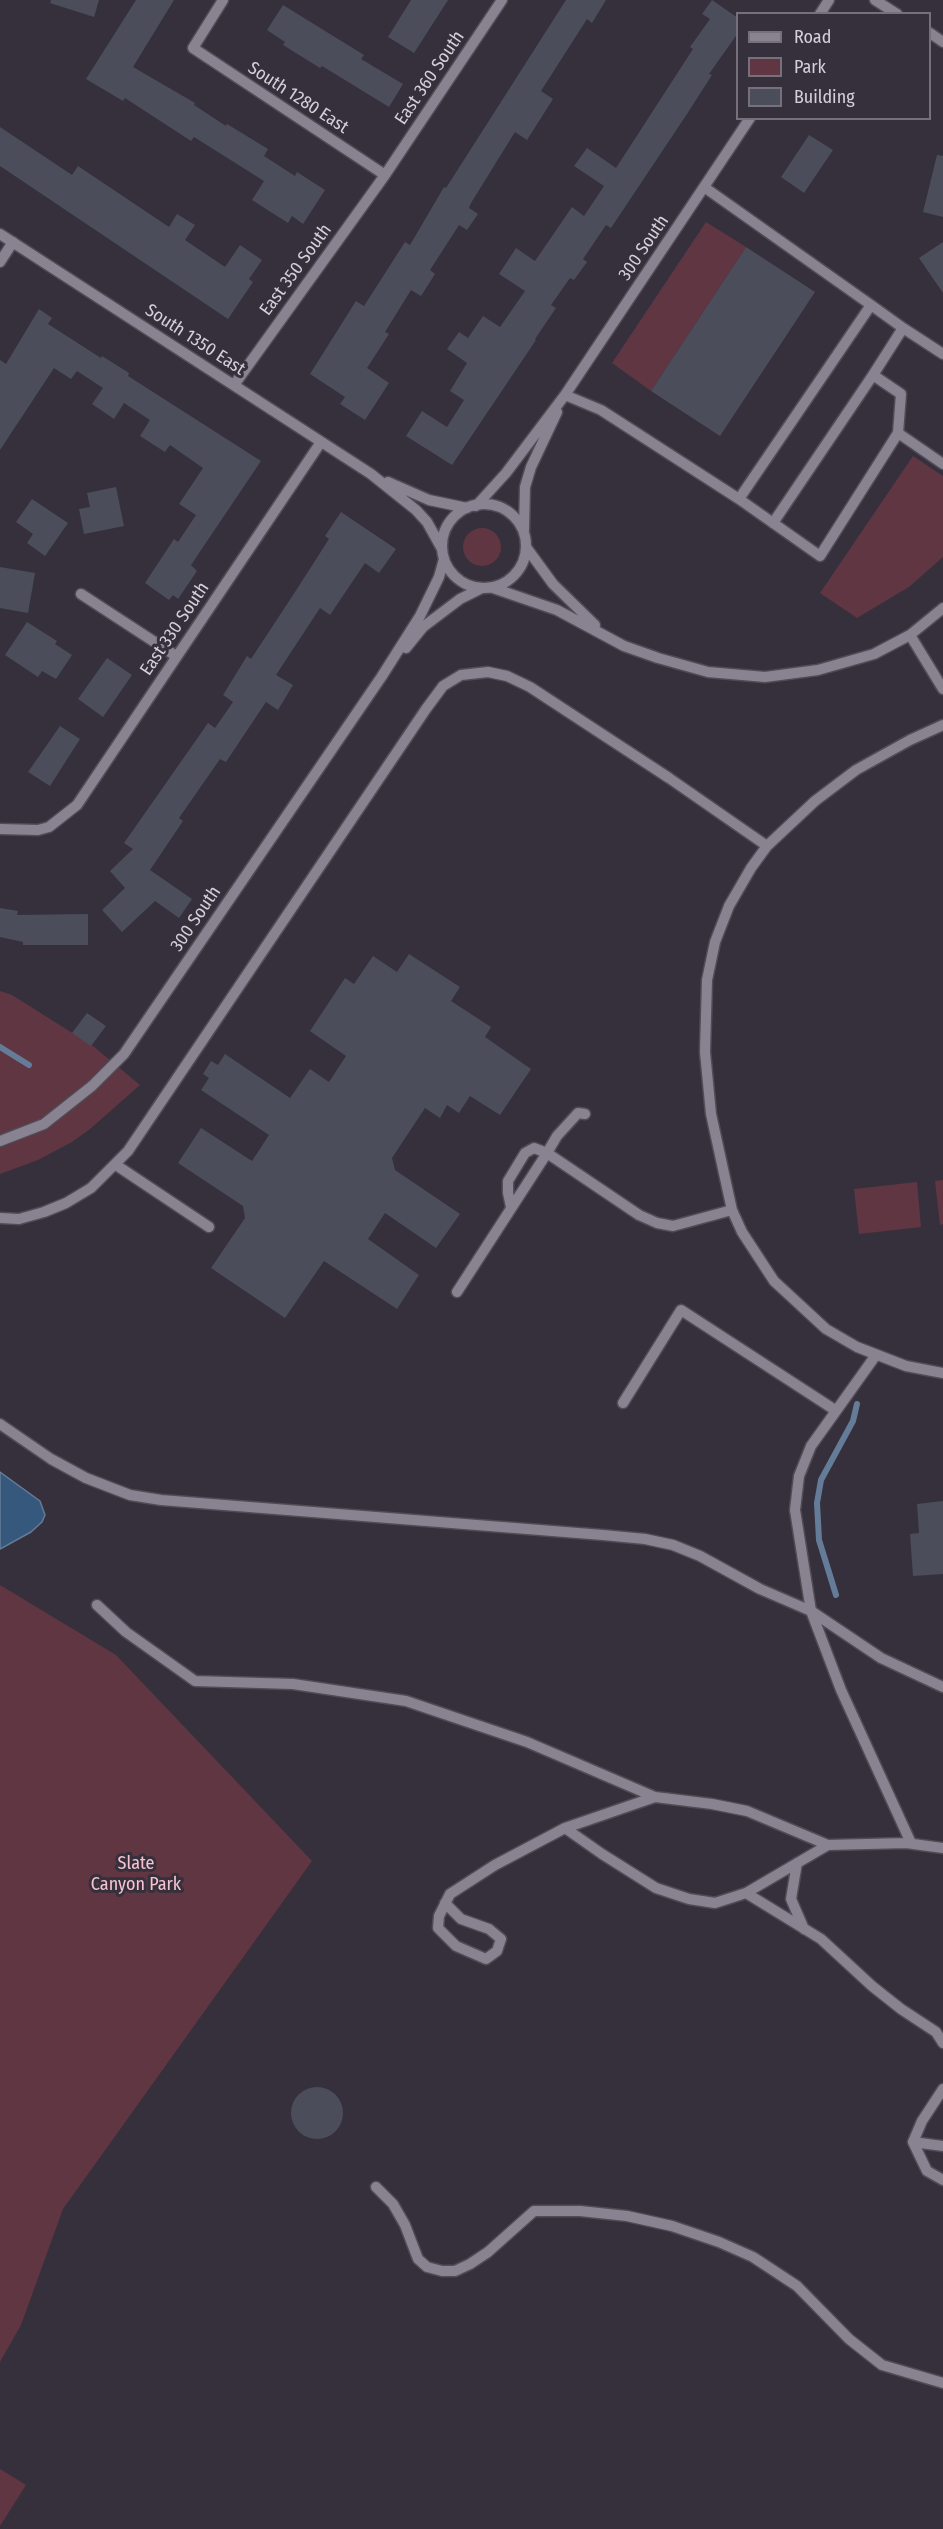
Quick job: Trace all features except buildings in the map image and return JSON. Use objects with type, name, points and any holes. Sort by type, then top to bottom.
[{"type":"street","name":"South 1280 East","points":[[223,0],[193,48],[385,175]]},
{"type":"street","name":"East 360 South","points":[[385,175],[502,0]]},
{"type":"street","points":[[875,0],[894,12]]},
{"type":"street","name":"300 South","points":[[472,507],[506,472],[565,395],[749,120]]},
{"type":"street","name":"East 350 South","points":[[234,385],[385,175]]},
{"type":"street","points":[[704,187],[943,354]]},
{"type":"street","name":"South 1350 East","points":[[0,234],[372,474],[416,510],[427,522],[443,554]]},
{"type":"street","points":[[0,262],[13,242]]},
{"type":"street","points":[[739,499],[871,304]]},
{"type":"street","points":[[773,523],[903,328]]},
{"type":"street","points":[[565,395],[601,410],[739,499],[820,556],[898,433],[901,394],[873,375]]},
{"type":"street","name":"300 South","points":[[524,533],[525,487],[531,467],[565,395]]},
{"type":"street","points":[[898,433],[943,464]]},
{"type":"street","name":"East 330 South","points":[[0,829],[38,830],[49,827],[77,805],[321,442]]},
{"type":"street","name":"South 1350 East","points":[[372,474],[429,500],[472,507]]},
{"type":"street","points":[[495,506],[507,512],[518,521],[524,533],[526,547],[524,561],[506,582],[493,588],[480,589],[466,585],[455,577],[443,554],[442,539],[447,526],[456,515],[472,507],[495,506]]},
{"type":"street","points":[[526,547],[553,584],[582,614],[612,639]]},
{"type":"street","name":"300 South","points":[[0,1141],[44,1124],[92,1086],[124,1054],[382,676],[420,616],[439,577],[443,554]]},
{"type":"street","points":[[493,588],[557,610],[612,639],[658,658],[708,672],[765,677],[818,670],[874,654],[910,635],[943,608]]},
{"type":"street","name":"300 South","points":[[382,676],[423,627],[460,599],[480,589]]},
{"type":"street","points":[[81,594],[176,656]]},
{"type":"street","points":[[910,635],[943,689]]},
{"type":"street","points":[[0,1218],[19,1219],[66,1203],[91,1188],[128,1151],[426,710],[443,686],[461,675],[488,672],[507,676],[530,687],[669,778],[767,846]]},
{"type":"street","points":[[943,725],[910,740],[856,770],[815,801],[767,846],[729,906],[715,942],[707,980],[705,1052],[708,1085],[723,1175],[732,1209],[742,1232],[774,1281],[826,1329],[857,1347],[921,1370],[943,1373]]},
{"type":"street","points":[[457,1292],[557,1136],[578,1113],[585,1114]]},
{"type":"street","points":[[511,1207],[508,1181],[525,1153],[534,1148],[547,1153],[639,1215],[657,1223],[673,1226],[732,1209]]},
{"type":"street","points":[[116,1165],[209,1227]]},
{"type":"street","points":[[623,1403],[681,1310],[835,1410]]},
{"type":"street","points":[[876,1355],[811,1446],[799,1476],[795,1510],[811,1611],[841,1690],[912,1843]]},
{"type":"street","points":[[0,1425],[51,1459],[86,1478],[130,1495],[161,1500],[645,1539],[673,1545],[700,1556],[760,1589],[811,1611],[880,1658],[943,1687]]},
{"type":"street","points":[[97,1605],[126,1632],[195,1681],[293,1684],[406,1701],[527,1742],[655,1797],[747,1811],[828,1845],[912,1843],[943,1848]]},
{"type":"street","points":[[445,1903],[461,1919],[489,1929],[501,1939],[497,1951],[486,1959],[456,1946],[438,1928],[439,1916],[445,1903],[450,1894],[495,1865],[565,1828],[655,1797]]},
{"type":"street","points":[[565,1828],[656,1887],[689,1899],[715,1904],[746,1893],[828,1845]]},
{"type":"street","points":[[797,1863],[791,1899],[804,1929]]},
{"type":"street","points":[[746,1893],[821,1940],[901,2009],[936,2032],[943,2043]]},
{"type":"street","points":[[943,2090],[922,2121],[913,2142],[927,2171],[943,2180]]},
{"type":"street","points":[[913,2142],[943,2146]]},
{"type":"street","points":[[376,2187],[393,2204],[405,2225],[418,2259],[427,2267],[442,2271],[455,2271],[470,2264],[488,2252],[534,2211],[580,2211],[627,2216],[672,2226],[719,2242],[753,2257],[797,2286],[849,2338],[882,2365],[943,2383]]},
{"type":"green space","points":[[706,222],[746,247],[651,391],[612,363]]},
{"type":"green space","points":[[913,456],[943,476],[943,557],[909,587],[857,618],[820,593]]},
{"type":"green space","points":[[482,528],[495,534],[501,547],[495,560],[482,566],[469,560],[463,547],[469,534]]},
{"type":"green space","points":[[0,991],[12,995],[93,1046],[140,1085],[72,1142],[38,1160],[0,1174]]},
{"type":"green space","points":[[943,1180],[943,1224],[940,1225],[935,1181]]},
{"type":"green space","points":[[917,1182],[921,1227],[859,1234],[854,1189]]},
{"type":"green space","name":"Slate Canyon Park","points":[[0,1585],[116,1655],[312,1861],[63,2209],[21,2325],[0,2362]]},
{"type":"green space","points":[[0,2469],[26,2485],[0,2526]]},
{"type":"water","points":[[0,1472],[40,1501],[45,1515],[42,1522],[31,1532],[0,1549]]},
{"type":"waterway","points":[[0,1047],[29,1065]]},
{"type":"waterway","points":[[836,1595],[819,1540],[817,1503],[821,1480],[853,1421],[857,1404]]}]
